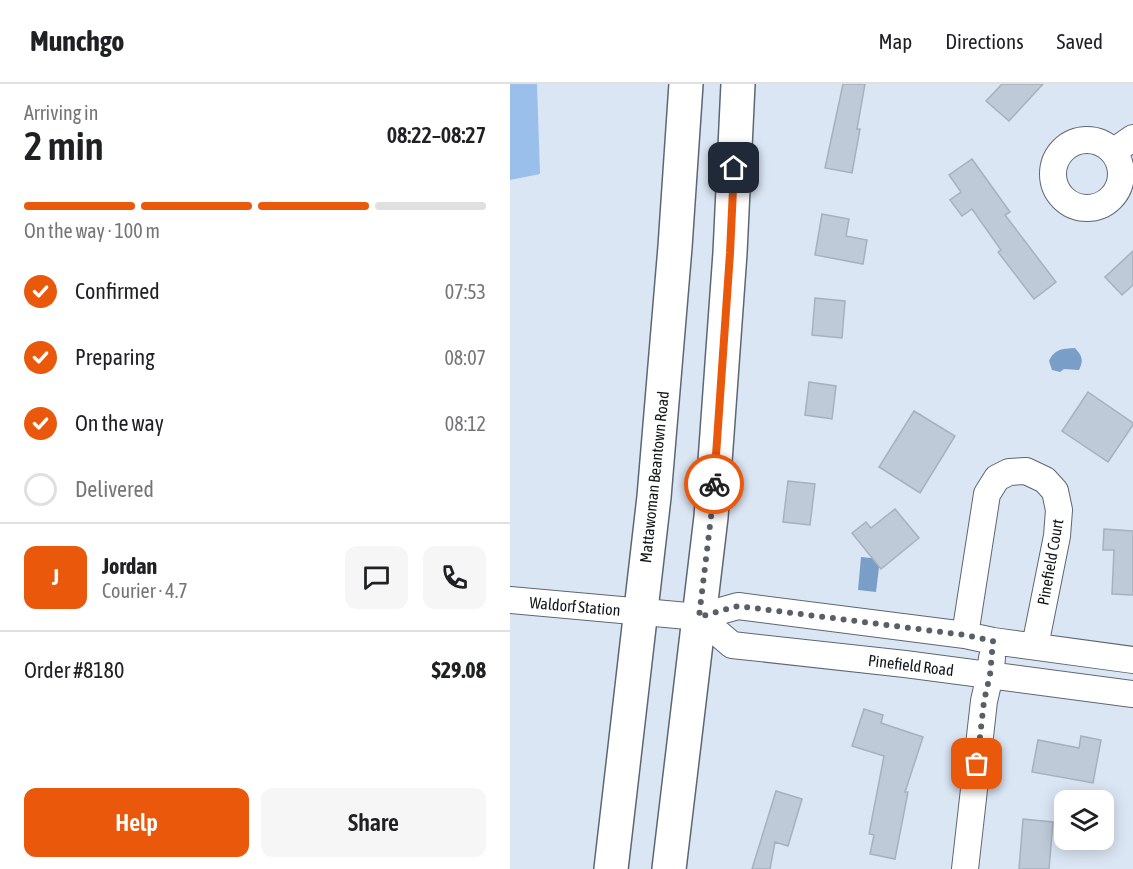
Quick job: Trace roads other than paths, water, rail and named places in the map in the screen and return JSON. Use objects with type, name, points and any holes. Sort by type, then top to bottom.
[{"type":"highway","name":"Mattawoman Beantown Road","points":[[611,869],[654,497],[686,84]]},
{"type":"highway","points":[[669,869],[711,517],[730,253],[738,84]]},
{"type":"street","name":"Pinefield Court","points":[[965,635],[987,494],[997,478],[1009,472],[1026,471],[1045,480],[1055,491],[1059,510],[1057,536],[1035,646]]},
{"type":"street","name":"Waldorf Station","points":[[510,600],[640,612]]},
{"type":"street","points":[[640,612],[699,617],[738,606],[965,635],[993,641],[1133,660]]},
{"type":"street","name":"Pinefield Road","points":[[699,617],[732,645],[906,664],[1133,694]]},
{"type":"street","points":[[965,869],[993,641]]}]
